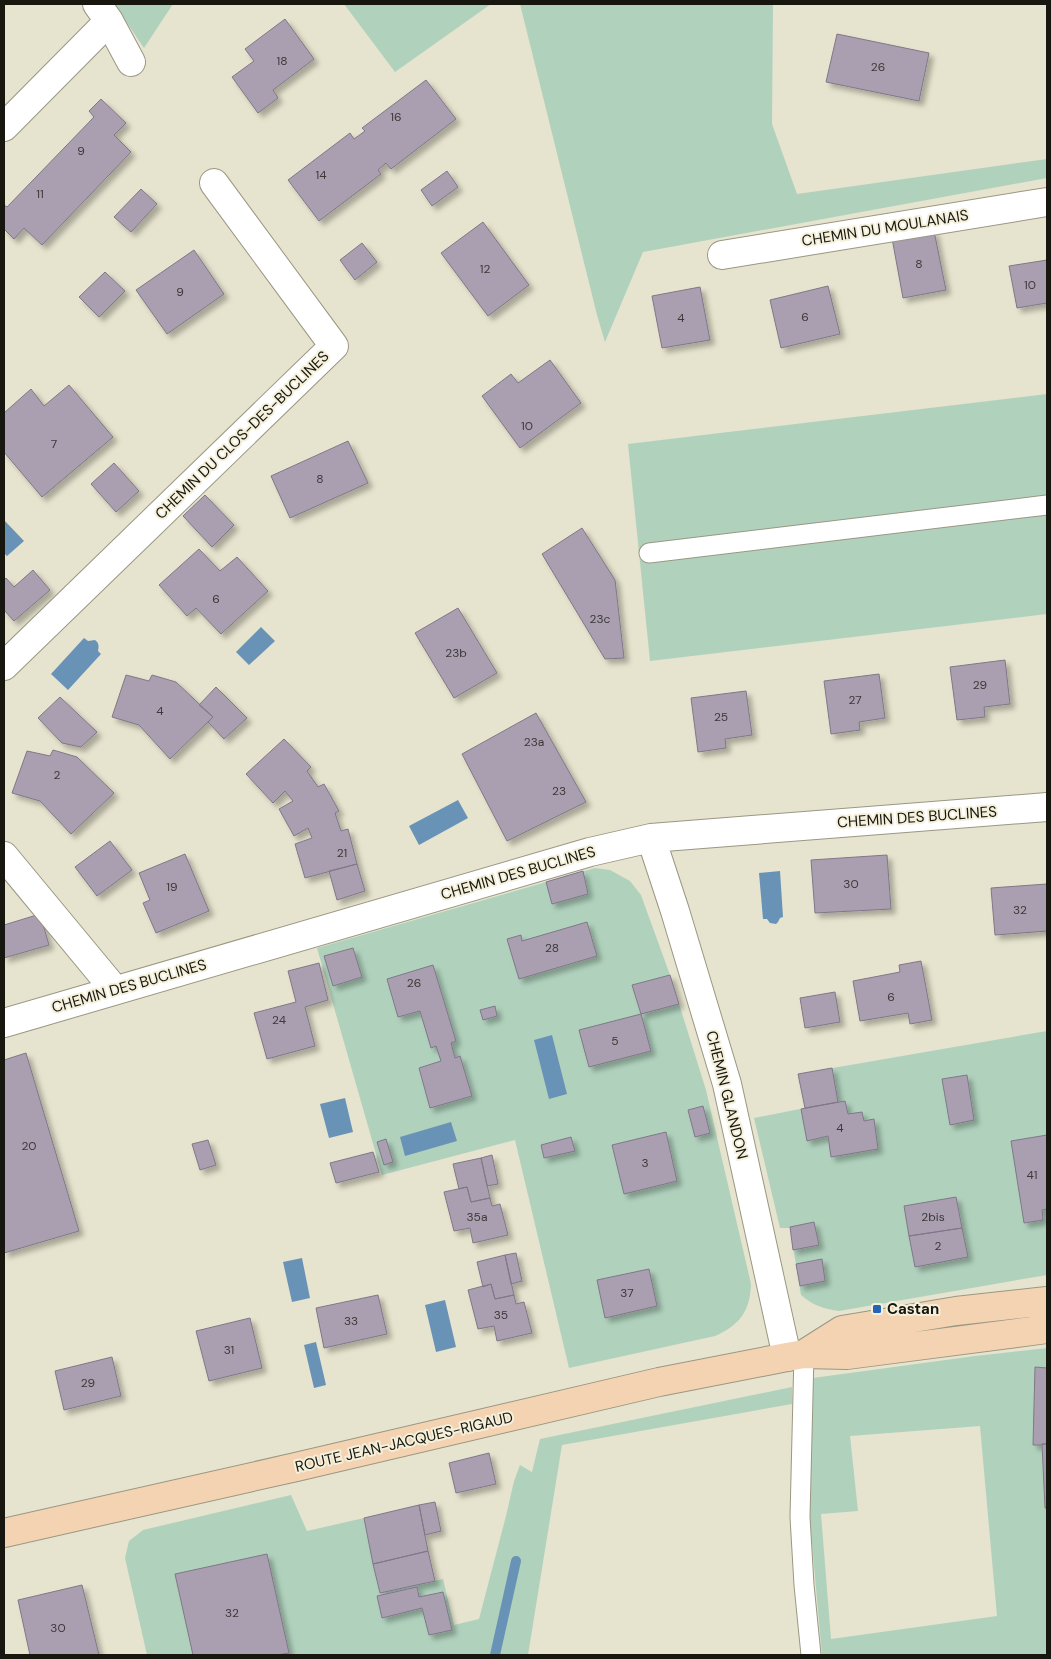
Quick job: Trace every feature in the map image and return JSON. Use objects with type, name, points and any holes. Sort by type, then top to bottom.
[{"type":"street","points":[[4,127],[103,12],[131,62]]},
{"type":"street","name":"CHEMIN DU CLOS-DES-BUCLINES","points":[[4,666],[334,346],[214,182]]},
{"type":"street","name":"CHEMIN DU MOULANAIS","points":[[722,255],[1047,202]]},
{"type":"street","name":"CHEMIN DES BUCLINES","points":[[4,1023],[590,852],[651,838],[1047,807]]},
{"type":"street","name":"CHEMIN GLANDON","points":[[651,838],[675,911],[726,1084],[796,1355]]},
{"type":"street","points":[[4,856],[116,990]]},
{"type":"street","name":"ROUTE JEAN-JACQUES-RIGAUD","points":[[796,1355],[842,1330],[956,1311],[1047,1301]]},
{"type":"street","name":"ROUTE JEAN-JACQUES-RIGAUD","points":[[4,1533],[659,1382],[796,1355],[847,1355],[1047,1329]]},
{"type":"lane","points":[[649,553],[1047,505]]},
{"type":"lane","points":[[796,1355],[800,1517],[811,1655]]},
{"type":"green space","points":[[114,4],[173,4],[144,48]]},
{"type":"green space","points":[[344,4],[491,4],[395,72]]},
{"type":"green space","points":[[520,4],[773,4],[772,124],[797,194],[1047,159],[1047,178],[643,252],[605,342]]},
{"type":"green space","points":[[1047,394],[1047,614],[650,661],[628,444]]},
{"type":"green space","points":[[595,868],[610,870],[630,881],[641,895],[670,975],[706,1090],[751,1284],[746,1309],[737,1322],[724,1332],[715,1336],[569,1368],[515,1140],[382,1175],[317,948]]},
{"type":"green space","points":[[1047,1031],[1047,1275],[839,1311],[819,1306],[801,1295],[790,1228],[780,1228],[754,1118],[805,1108],[798,1074]]},
{"type":"green space","points":[[1047,1348],[1047,1655],[822,1655],[809,1510],[813,1378]],"holes":[[[980,1426],[997,1616],[831,1639],[821,1514],[858,1511],[850,1436]]]},
{"type":"green space","points":[[792,1387],[792,1404],[562,1445],[528,1655],[147,1655],[125,1558],[129,1541],[143,1530],[291,1495],[307,1531],[364,1518],[380,1593],[443,1579],[454,1625],[479,1619],[514,1481],[520,1465],[532,1472],[540,1439]]},
{"type":"water","points":[[4,520],[24,541],[7,556],[4,553]]},
{"type":"water","points":[[261,627],[275,641],[249,665],[236,652]]},
{"type":"water","points":[[84,638],[88,641],[95,640],[98,645],[98,651],[101,654],[68,690],[51,674]]},
{"type":"water","points":[[458,800],[468,818],[419,845],[409,826]]},
{"type":"water","points":[[780,871],[783,917],[776,924],[763,919],[759,873]]},
{"type":"water","points":[[552,1035],[567,1094],[549,1099],[534,1040]]},
{"type":"water","points":[[345,1098],[353,1132],[329,1138],[320,1104]]},
{"type":"water","points":[[451,1122],[457,1141],[405,1156],[400,1137]]},
{"type":"water","points":[[302,1258],[310,1298],[292,1302],[283,1262]]},
{"type":"water","points":[[445,1300],[456,1347],[436,1352],[425,1305]]},
{"type":"water","points":[[316,1342],[326,1385],[314,1388],[304,1345]]},
{"type":"building","points":[[285,19],[314,59],[273,90],[278,98],[258,113],[232,77],[254,61],[245,49]]},
{"type":"building","points":[[837,34],[929,53],[919,101],[826,82]]},
{"type":"building","points":[[426,80],[456,119],[391,169],[386,163],[378,170],[381,174],[319,221],[288,180],[350,133],[354,139],[365,131],[362,128]]},
{"type":"building","points":[[101,99],[126,123],[114,135],[131,152],[42,245],[24,228],[14,239],[4,229],[4,205],[7,207],[94,117],[89,111]]},
{"type":"building","points":[[447,171],[458,187],[432,206],[421,190]]},
{"type":"building","points":[[141,189],[157,204],[131,232],[114,217]]},
{"type":"building","points":[[483,222],[529,285],[488,316],[441,253]]},
{"type":"building","points":[[934,231],[946,290],[903,298],[892,238]]},
{"type":"building","points":[[362,243],[377,262],[355,280],[340,260]]},
{"type":"building","points":[[194,250],[224,294],[167,334],[136,290]]},
{"type":"building","points":[[1047,260],[1047,303],[1017,308],[1009,266]]},
{"type":"building","points":[[105,272],[125,291],[99,317],[79,297]]},
{"type":"building","points":[[828,286],[840,334],[781,348],[770,300]]},
{"type":"building","points":[[700,287],[710,340],[662,348],[652,296]]},
{"type":"building","points":[[550,360],[581,403],[520,448],[482,396],[511,374],[518,383]]},
{"type":"building","points":[[69,385],[113,437],[42,497],[4,452],[4,413],[31,389],[44,406]]},
{"type":"building","points":[[348,441],[368,483],[290,518],[271,476]]},
{"type":"building","points":[[114,463],[139,491],[116,512],[91,484]]},
{"type":"building","points":[[205,495],[234,525],[212,547],[183,516]]},
{"type":"building","points":[[582,528],[615,580],[624,658],[605,659],[542,554]]},
{"type":"building","points":[[199,549],[220,571],[237,557],[268,591],[221,634],[196,608],[187,616],[159,585]]},
{"type":"building","points":[[33,570],[50,590],[14,621],[4,610],[4,580],[6,578],[14,587]]},
{"type":"building","points":[[458,608],[497,673],[454,698],[415,633]]},
{"type":"building","points":[[1005,660],[1010,704],[984,707],[985,717],[957,720],[950,667]]},
{"type":"building","points":[[879,674],[885,718],[859,722],[860,730],[831,734],[824,681]]},
{"type":"building","points":[[126,675],[149,681],[152,675],[176,682],[213,717],[170,759],[139,725],[112,717]]},
{"type":"building","points":[[216,687],[247,718],[224,739],[208,722],[213,717],[199,705]]},
{"type":"building","points":[[746,691],[752,735],[725,739],[726,748],[698,752],[691,698]]},
{"type":"building","points":[[60,697],[97,732],[81,747],[62,743],[38,718]]},
{"type":"building","points":[[536,713],[586,802],[507,841],[462,754]]},
{"type":"building","points":[[284,739],[311,767],[307,771],[318,787],[324,784],[339,811],[335,813],[341,831],[348,829],[357,864],[305,878],[295,844],[312,838],[308,828],[294,836],[279,809],[293,801],[285,791],[273,803],[246,774]]},
{"type":"building","points":[[53,750],[77,757],[114,793],[71,834],[40,801],[12,793],[27,751],[50,756]]},
{"type":"building","points":[[110,841],[132,870],[97,896],[75,867]]},
{"type":"building","points":[[185,854],[209,911],[156,933],[143,903],[150,900],[139,873]]},
{"type":"building","points":[[887,855],[891,909],[815,913],[811,860]]},
{"type":"building","points":[[357,864],[365,891],[337,900],[329,871]]},
{"type":"building","points":[[583,871],[588,894],[552,904],[546,882]]},
{"type":"building","points":[[1047,884],[1047,931],[995,935],[991,888]]},
{"type":"building","points":[[40,914],[49,945],[4,958],[4,925]]},
{"type":"building","points":[[587,922],[597,956],[519,979],[507,939],[521,935],[522,941]]},
{"type":"building","points":[[353,948],[362,977],[333,986],[324,956]]},
{"type":"building","points":[[921,961],[932,1020],[910,1024],[908,1013],[860,1021],[853,981],[900,972],[899,965]]},
{"type":"building","points":[[319,963],[328,1000],[305,1007],[315,1046],[267,1059],[254,1013],[296,1002],[288,971]]},
{"type":"building","points":[[433,965],[456,1041],[451,1043],[455,1058],[460,1056],[472,1096],[430,1108],[419,1068],[441,1061],[436,1046],[431,1048],[420,1011],[398,1017],[387,979]]},
{"type":"building","points":[[670,975],[679,1004],[641,1014],[632,985]]},
{"type":"building","points":[[835,992],[840,1022],[805,1028],[800,998]]},
{"type":"building","points":[[495,1006],[497,1016],[483,1020],[480,1010]]},
{"type":"building","points":[[641,1014],[651,1051],[589,1067],[579,1030]]},
{"type":"building","points":[[26,1053],[79,1231],[4,1253],[4,1060]]},
{"type":"building","points":[[832,1068],[838,1102],[805,1108],[798,1074]]},
{"type":"building","points":[[967,1075],[974,1120],[950,1125],[942,1079]]},
{"type":"building","points":[[845,1101],[848,1114],[862,1112],[864,1121],[874,1119],[878,1149],[831,1157],[828,1136],[807,1141],[801,1109]]},
{"type":"building","points":[[703,1106],[710,1133],[695,1137],[688,1110]]},
{"type":"building","points":[[666,1132],[677,1181],[624,1194],[612,1145]]},
{"type":"building","points":[[1047,1135],[1047,1209],[1042,1210],[1043,1220],[1024,1223],[1011,1141]]},
{"type":"building","points":[[571,1137],[575,1151],[544,1158],[541,1145]]},
{"type":"building","points":[[386,1139],[393,1162],[384,1165],[377,1142]]},
{"type":"building","points":[[208,1140],[216,1165],[200,1170],[192,1144]]},
{"type":"building","points":[[373,1152],[379,1172],[336,1183],[330,1163]]},
{"type":"building","points":[[492,1155],[498,1184],[487,1186],[481,1158]]},
{"type":"building","points":[[481,1158],[490,1198],[471,1202],[467,1187],[459,1189],[453,1164]]},
{"type":"building","points":[[467,1187],[471,1202],[490,1198],[492,1206],[500,1204],[508,1235],[473,1243],[470,1228],[454,1231],[444,1192]]},
{"type":"building","points":[[956,1197],[962,1228],[909,1236],[904,1206]]},
{"type":"building","points":[[814,1222],[819,1245],[793,1250],[790,1227]]},
{"type":"building","points":[[962,1228],[968,1257],[915,1267],[909,1236]]},
{"type":"building","points":[[516,1253],[522,1281],[511,1284],[505,1255]]},
{"type":"building","points":[[505,1255],[514,1295],[495,1299],[491,1284],[483,1287],[477,1262]]},
{"type":"building","points":[[822,1259],[825,1281],[800,1286],[796,1264]]},
{"type":"building","points":[[649,1269],[657,1306],[605,1318],[597,1280]]},
{"type":"building","points":[[491,1284],[495,1299],[514,1295],[516,1304],[524,1302],[532,1333],[497,1341],[494,1326],[478,1329],[468,1290]]},
{"type":"building","points":[[378,1295],[387,1334],[324,1348],[316,1308]]},
{"type":"building","points":[[250,1318],[262,1368],[209,1381],[196,1331]]},
{"type":"building","points":[[112,1357],[121,1396],[64,1410],[55,1371]]},
{"type":"building","points":[[1035,1367],[1047,1368],[1047,1444],[1041,1445],[1033,1445]]},
{"type":"building","points":[[1042,1444],[1047,1444],[1047,1508],[1045,1508]]},
{"type":"building","points":[[489,1453],[496,1484],[456,1493],[449,1463]]},
{"type":"building","points":[[435,1502],[441,1531],[425,1535],[419,1505]]},
{"type":"building","points":[[419,1505],[428,1551],[373,1564],[364,1518]]},
{"type":"building","points":[[428,1551],[435,1581],[380,1593],[373,1564]]},
{"type":"building","points":[[267,1554],[289,1653],[277,1655],[193,1655],[175,1574]]},
{"type":"building","points":[[82,1585],[99,1655],[30,1655],[18,1600]]},
{"type":"building","points":[[417,1587],[419,1597],[443,1592],[452,1630],[429,1635],[422,1608],[382,1618],[377,1596]]},
{"type":"waterway","points":[[495,1655],[516,1561]]},
{"type":"place","name":"Castan","points":[[877,1309]]}]
